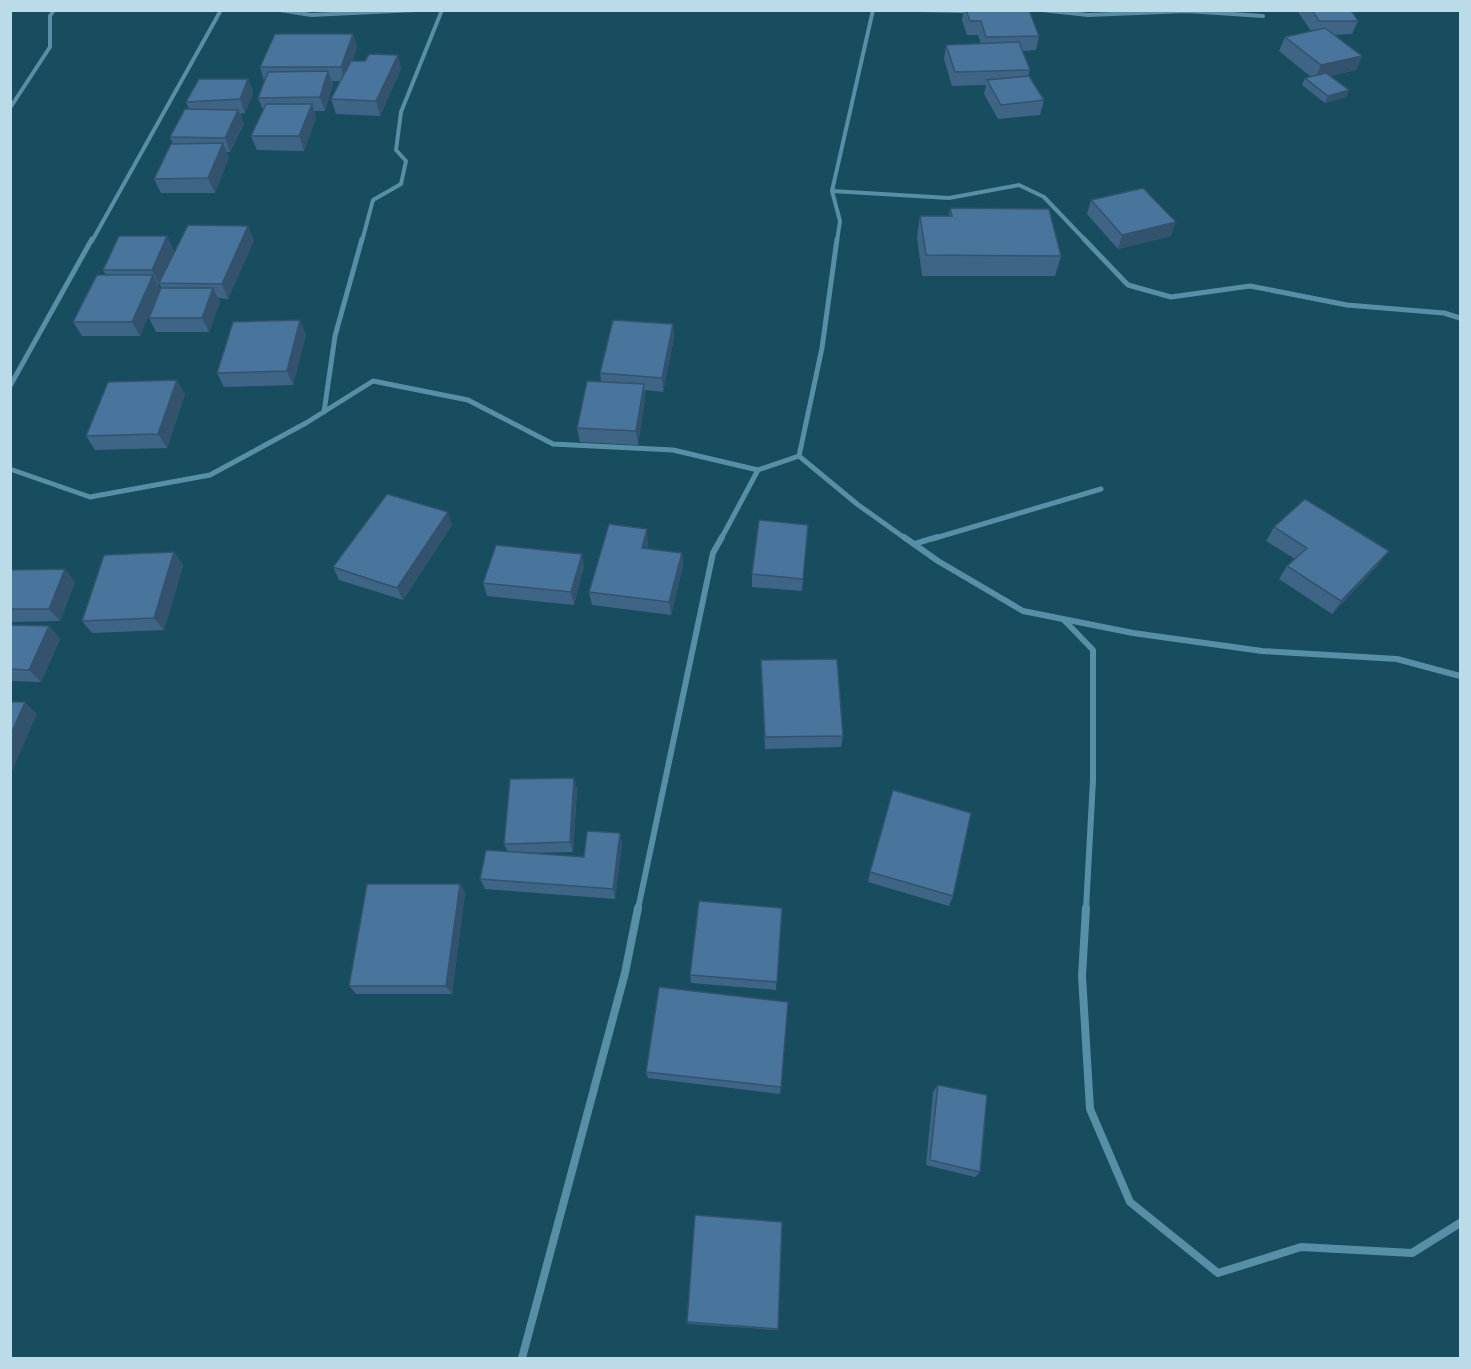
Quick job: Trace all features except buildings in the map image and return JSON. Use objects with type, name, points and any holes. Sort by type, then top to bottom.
[{"type":"street","points":[[10,108],[50,46],[50,16],[54,10]]},
{"type":"street","points":[[10,386],[221,10]]},
{"type":"street","points":[[280,10],[311,15],[416,10]]},
{"type":"street","points":[[324,412],[335,336],[373,200],[401,184],[406,161],[396,150],[401,112],[442,10]]},
{"type":"street","points":[[799,456],[822,348],[840,221],[832,191],[873,10]]},
{"type":"street","points":[[918,10],[976,11]]},
{"type":"street","points":[[1042,10],[1088,15],[1187,11],[1263,16]]},
{"type":"street","points":[[832,191],[949,198],[1020,185],[1044,197],[1128,285],[1171,297],[1250,286],[1347,305],[1444,313],[1461,318]]},
{"type":"street","points":[[10,468],[90,497],[210,475],[324,412],[374,381],[468,400],[553,444],[673,450],[758,470],[799,456]]},
{"type":"street","points":[[799,456],[857,504],[914,544],[1023,611],[1133,633],[1262,651],[1397,659],[1461,676]]},
{"type":"street","points":[[522,1359],[625,973],[676,719],[713,553],[758,470]]},
{"type":"street","points":[[914,544],[1101,489]]},
{"type":"street","points":[[1064,619],[1093,650],[1093,780],[1082,976],[1090,1109],[1130,1202],[1218,1273],[1300,1247],[1412,1253],[1461,1223]]}]
